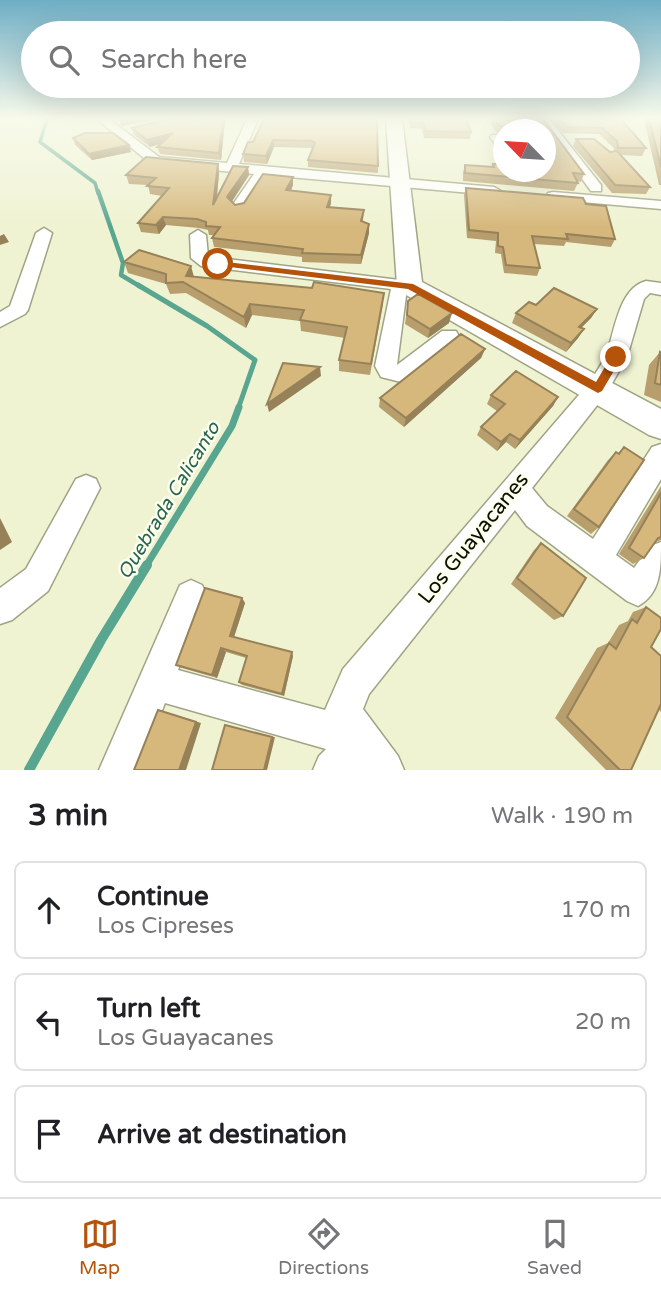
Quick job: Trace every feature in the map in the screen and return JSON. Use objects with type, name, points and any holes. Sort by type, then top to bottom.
[{"type":"street","points":[[147,155],[154,160],[231,169],[508,192]]},
{"type":"street","points":[[231,169],[237,155]]},
{"type":"street","points":[[398,155],[406,285],[397,296],[386,366],[389,372],[401,374],[449,336]]},
{"type":"street","points":[[571,155],[596,188]]},
{"type":"street","points":[[238,207],[262,172]]},
{"type":"street","points":[[535,194],[661,205]]},
{"type":"street","points":[[0,320],[18,310],[44,233]]},
{"type":"street","points":[[198,235],[200,258],[207,262],[406,285],[598,388],[661,425]]},
{"type":"street","name":"Los Guayacanes","points":[[353,753],[356,682],[598,388],[616,357],[635,297],[646,288],[661,289]]},
{"type":"street","points":[[596,561],[661,455]]},
{"type":"street","points":[[0,608],[37,580],[86,488]]},
{"type":"street","points":[[514,488],[537,516],[638,590],[661,557]]},
{"type":"street","points":[[119,770],[191,596]]},
{"type":"street","points":[[156,681],[353,753]]},
{"type":"building","points":[[310,155],[378,155],[378,166],[308,160]]},
{"type":"building","points":[[556,155],[570,155],[584,174],[573,173],[578,183],[556,181]]},
{"type":"building","points":[[590,155],[621,155],[650,187],[615,185]]},
{"type":"building","points":[[146,157],[218,164],[213,205],[233,166],[248,167],[227,197],[235,205],[244,203],[263,174],[293,177],[286,190],[331,195],[327,207],[364,210],[361,221],[369,224],[361,255],[302,253],[303,249],[212,238],[220,227],[206,226],[206,222],[197,219],[163,217],[156,225],[138,223],[169,188],[147,186],[156,178],[126,175]]},
{"type":"building","points":[[465,165],[493,167],[493,175],[465,173]]},
{"type":"building","points":[[466,188],[583,198],[586,204],[606,206],[615,239],[566,234],[568,239],[532,236],[540,268],[506,265],[503,247],[498,246],[498,233],[469,230]]},
{"type":"building","points":[[139,250],[191,266],[186,276],[312,288],[314,282],[384,293],[371,364],[339,360],[347,327],[300,320],[304,310],[250,304],[244,317],[183,282],[166,283],[166,274],[124,262]]},
{"type":"building","points":[[554,288],[597,309],[579,327],[584,329],[571,343],[516,313],[529,302],[536,305]]},
{"type":"building","points":[[418,294],[452,313],[430,329],[407,315],[408,301]]},
{"type":"building","points":[[461,334],[485,349],[406,418],[380,398]]},
{"type":"building","points":[[661,353],[661,385],[655,383]]},
{"type":"building","points":[[283,363],[320,367],[267,404]]},
{"type":"building","points":[[516,371],[558,397],[520,440],[510,434],[501,442],[481,427],[505,404],[491,395]]},
{"type":"building","points":[[624,447],[644,460],[599,527],[574,509],[616,452],[619,454]]},
{"type":"building","points":[[661,493],[661,537],[644,558],[629,548]]},
{"type":"building","points":[[541,543],[586,578],[563,616],[517,578]]},
{"type":"building","points":[[205,588],[242,598],[230,636],[292,652],[282,694],[239,682],[247,656],[221,648],[212,675],[176,665]]},
{"type":"building","points":[[646,607],[661,618],[661,629],[651,647],[661,656],[661,704],[631,770],[620,770],[567,717],[609,643],[616,649],[632,619],[637,623]]},
{"type":"building","points":[[158,710],[196,722],[179,770],[134,770]]},
{"type":"building","points":[[225,725],[272,737],[264,770],[212,770]]},
{"type":"waterway","name":"Quebrada Calicanto","points":[[57,155],[95,183],[98,193]]},
{"type":"waterway","name":"Quebrada Calicanto","points":[[98,191],[123,263],[121,275],[141,287]]},
{"type":"waterway","name":"Quebrada Calicanto","points":[[138,285],[207,326],[255,360],[238,409]]},
{"type":"waterway","name":"Quebrada Calicanto","points":[[146,566],[232,426],[239,407]]},
{"type":"waterway","name":"Quebrada Calicanto","points":[[29,770],[101,640],[147,565]]},
{"type":"route","points":[[218,264],[410,286],[598,388],[616,357]]}]
